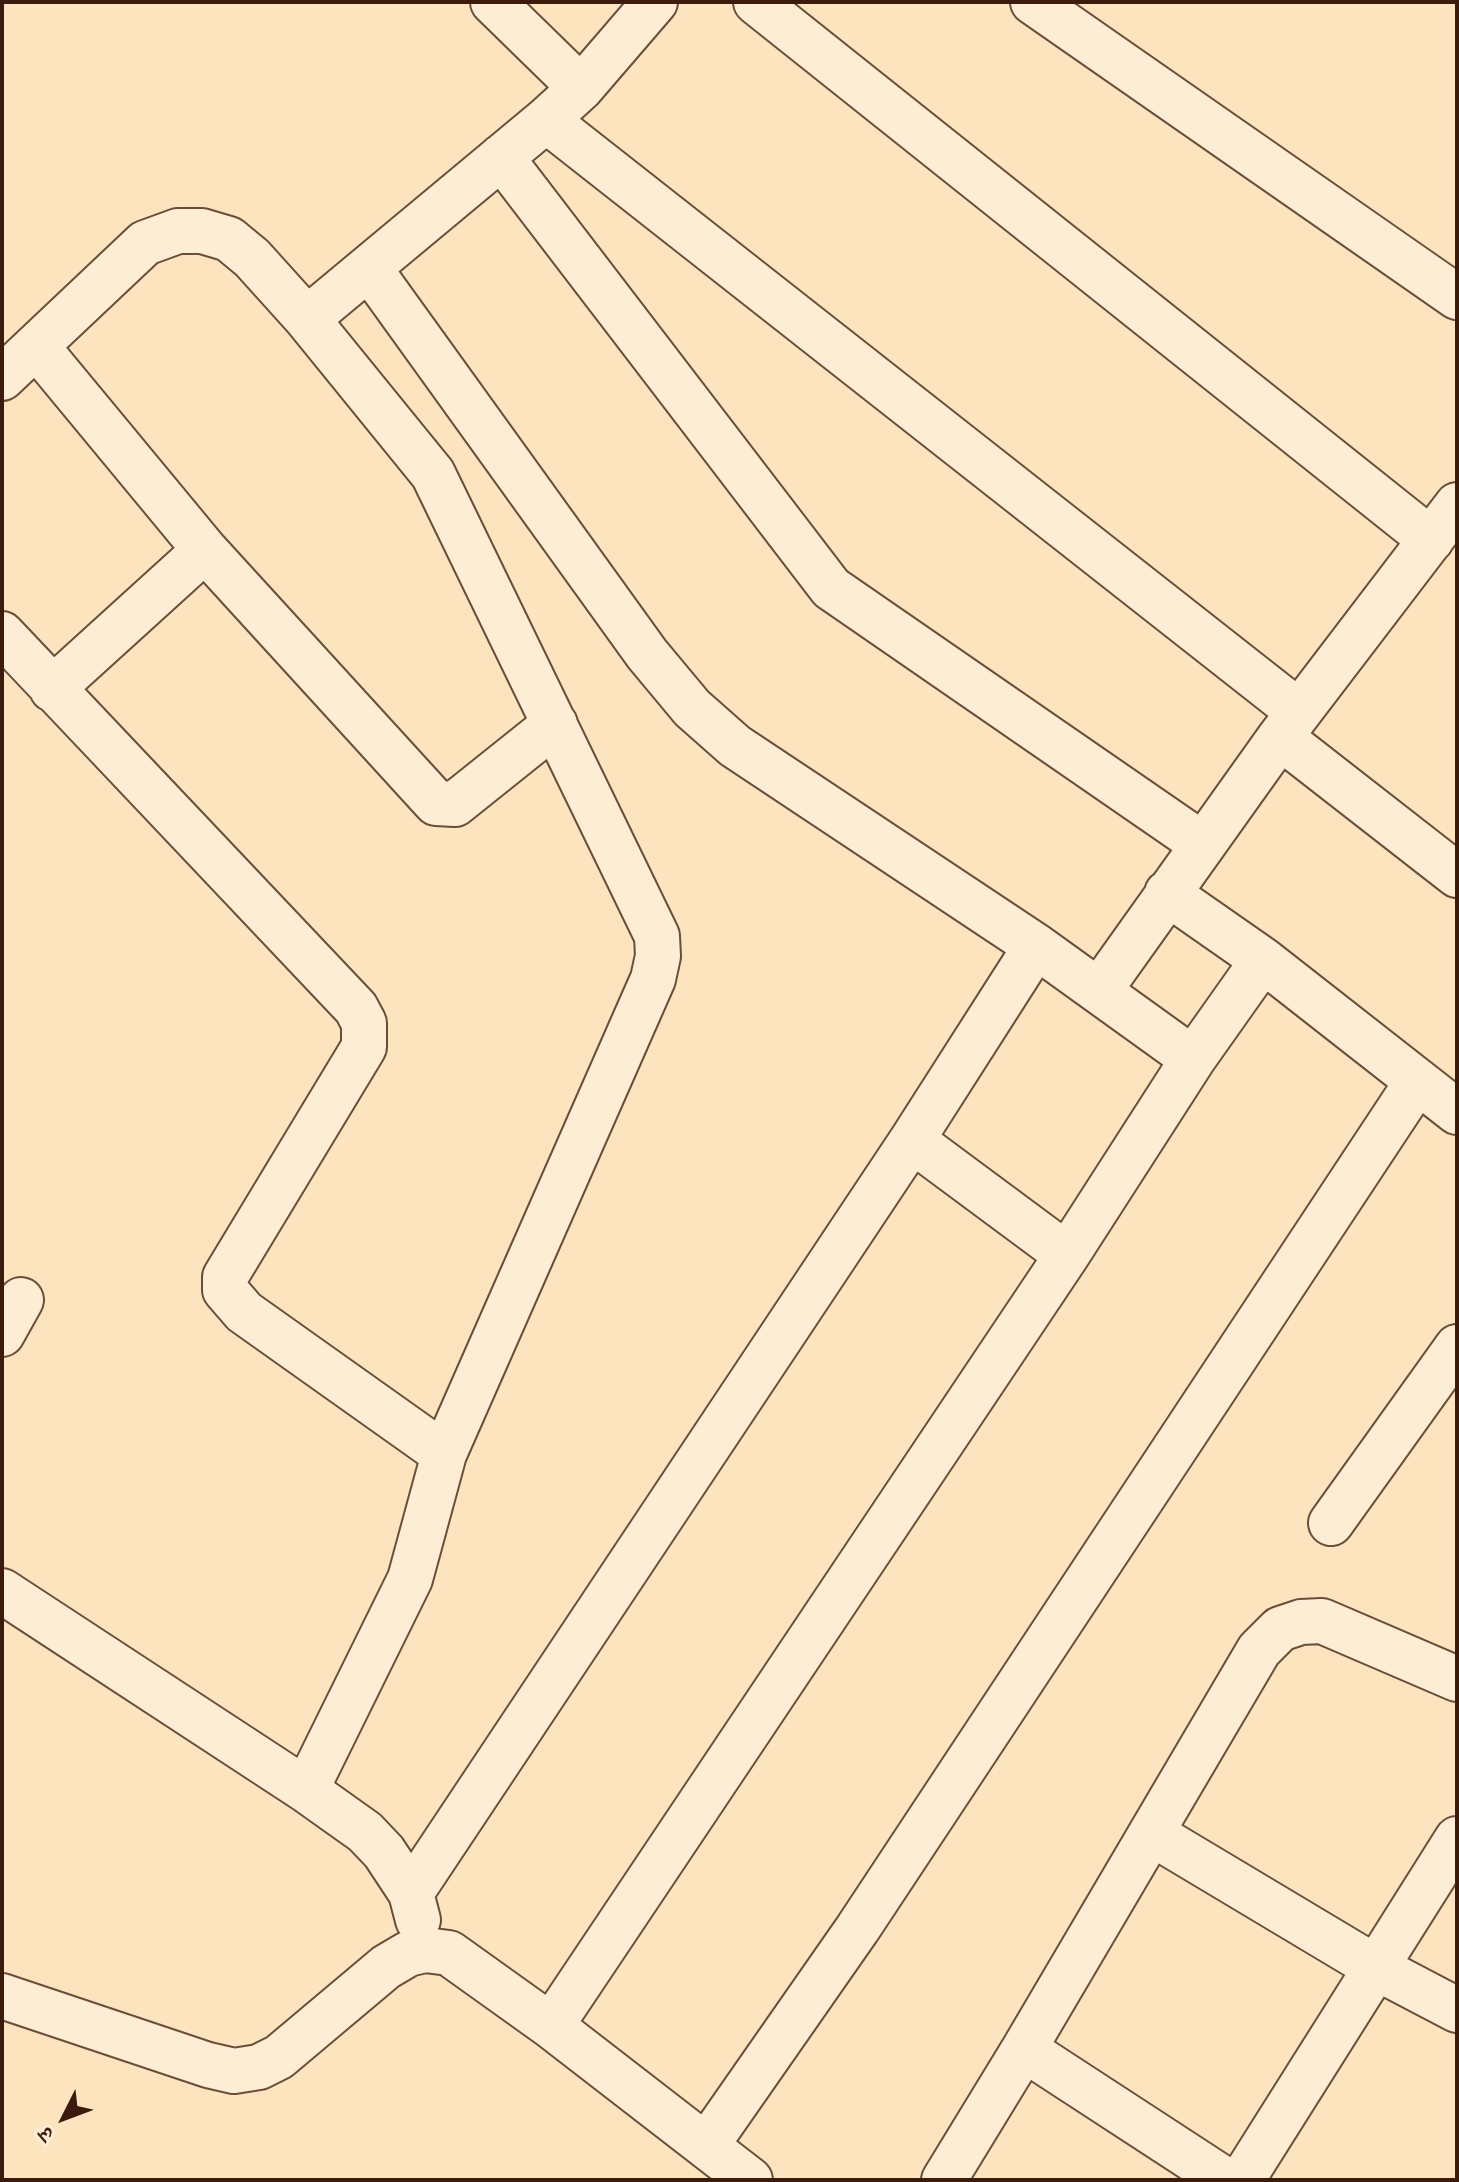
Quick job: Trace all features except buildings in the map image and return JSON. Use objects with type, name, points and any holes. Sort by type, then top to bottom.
[{"type":"street","points":[[493,2],[581,88]]},
{"type":"street","points":[[307,319],[546,120],[581,88],[655,2]]},
{"type":"street","points":[[756,2],[1431,540]]},
{"type":"street","points":[[1033,2],[1457,297]]},
{"type":"street","points":[[546,120],[1290,724],[1457,875]]},
{"type":"street","points":[[501,157],[831,588],[1202,844]]},
{"type":"street","points":[[2,378],[145,243],[178,231],[202,231],[229,239],[252,258],[307,319],[433,474],[650,916],[657,936],[658,956],[653,979],[444,1454],[410,1579],[306,1790]]},
{"type":"street","points":[[369,268],[637,641],[692,708],[735,746],[1036,946],[1193,1059]]},
{"type":"street","points":[[37,347],[205,550],[436,803],[455,804],[555,724]]},
{"type":"street","points":[[1099,991],[1290,724],[1457,505]]},
{"type":"street","points":[[52,689],[205,550]]},
{"type":"street","points":[[2,634],[356,1008],[364,1023],[364,1047],[225,1277],[225,1290],[244,1312],[444,1454]]},
{"type":"street","points":[[1167,893],[1263,960],[1457,1112]]},
{"type":"street","points":[[411,1893],[912,1140],[1036,946]]},
{"type":"street","points":[[551,2026],[1067,1255],[1193,1059],[1263,960]]},
{"type":"street","points":[[2,1996],[234,2071],[259,2067],[279,2057],[386,1967],[408,1954],[425,1950],[449,1953],[551,2026],[724,2167],[858,1928],[1417,1082]]},
{"type":"street","points":[[912,1140],[1067,1255]]},
{"type":"street","points":[[1331,1523],[1457,1347]]},
{"type":"street","points":[[2,1591],[365,1832],[384,1852],[411,1893],[425,1950]]},
{"type":"street","points":[[944,2180],[1259,1650],[1280,1629],[1301,1622],[1322,1621],[1453,1669]]},
{"type":"street","points":[[1151,1833],[1375,1967],[1457,2010]]},
{"type":"street","points":[[1242,2180],[1457,1839]]},
{"type":"street","points":[[1024,2049],[1225,2180]]}]
